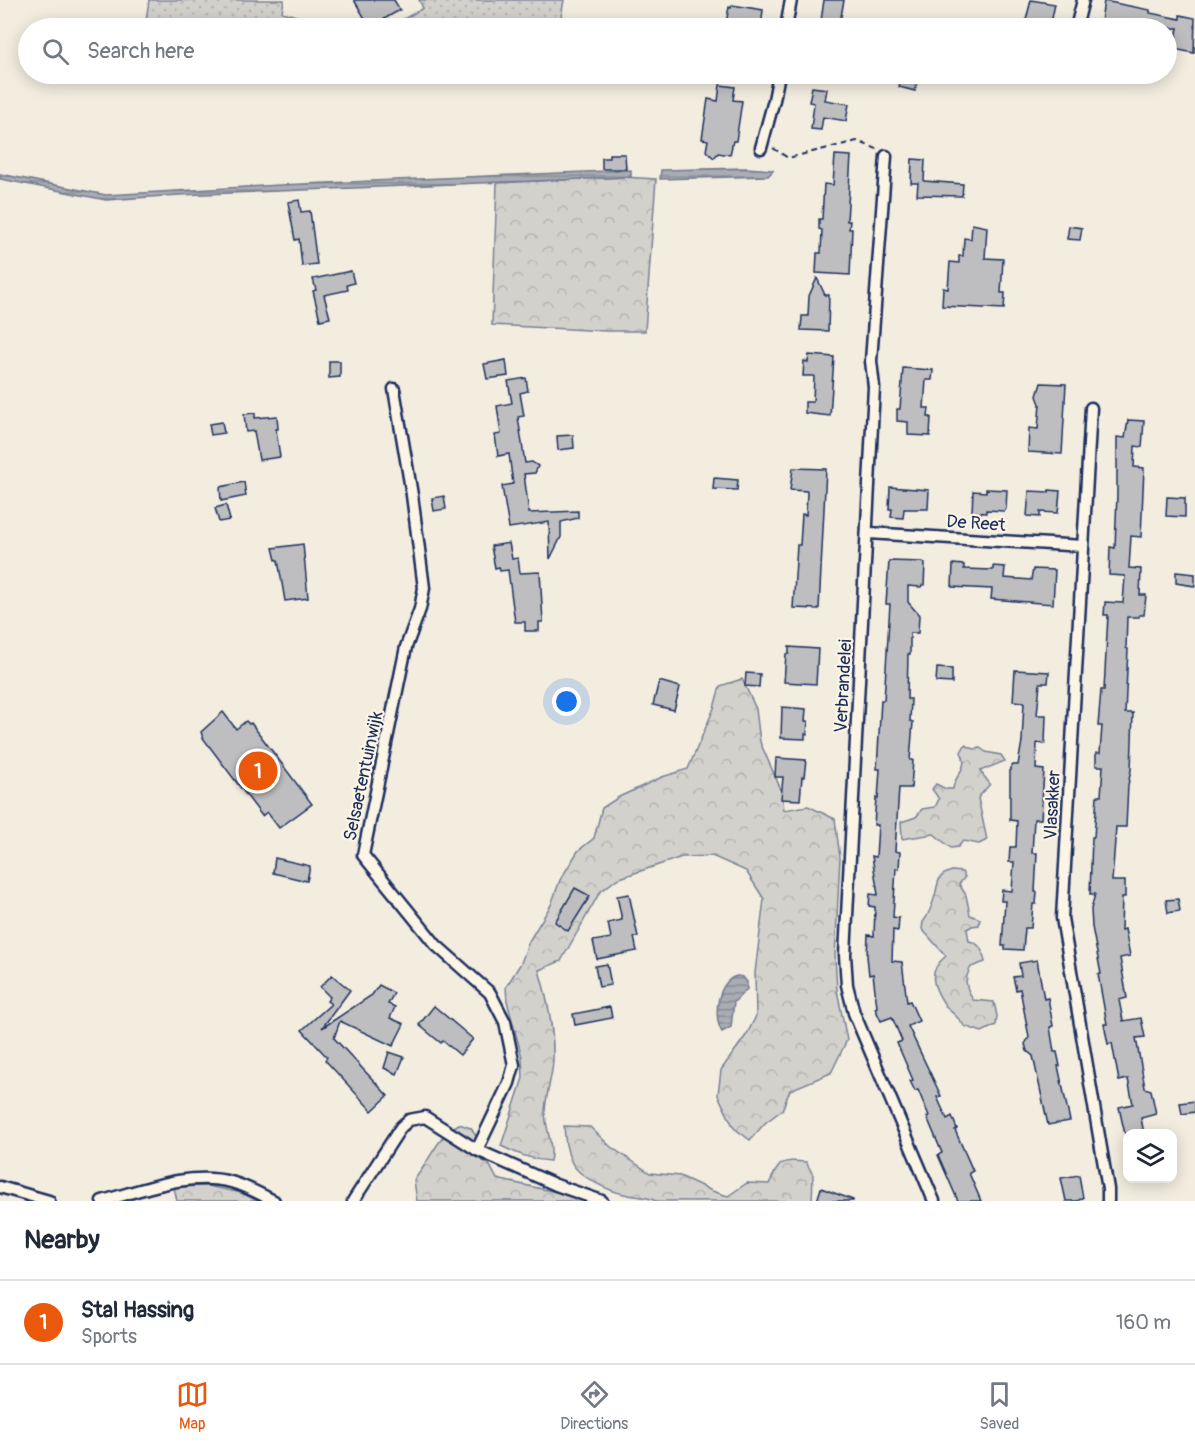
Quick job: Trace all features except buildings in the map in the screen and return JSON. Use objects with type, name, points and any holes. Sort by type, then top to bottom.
[{"type":"street","points":[[788,18],[791,0]]},
{"type":"street","points":[[1078,18],[1083,0]]},
{"type":"street","points":[[761,148],[777,84]]},
{"type":"street","name":"Verbrandelei","points":[[886,156],[871,361],[874,387],[845,955],[846,985],[854,1013],[934,1201]]},
{"type":"street","name":"Selsaetentuinwijk","points":[[394,389],[424,588],[420,609],[406,647],[363,855],[436,945],[490,993],[506,1022],[514,1065],[509,1083],[477,1150]]},
{"type":"street","name":"Vlasakker","points":[[1091,408],[1062,918],[1108,1189],[1107,1201]]},
{"type":"street","name":"De Reet","points":[[868,533],[1083,546]]},
{"type":"street","points":[[352,1201],[401,1127],[409,1120],[425,1117],[477,1150],[556,1185],[602,1201]]},
{"type":"street","points":[[102,1201],[189,1179],[218,1179],[234,1182],[274,1201]]},
{"type":"street","points":[[0,1187],[50,1201]]},
{"type":"path","points":[[761,148],[775,148],[788,158],[857,141],[874,146],[886,156]]},
{"type":"green space","points":[[149,0],[284,0],[282,12],[303,18],[146,18]]},
{"type":"green space","points":[[419,0],[564,0],[561,18],[406,18],[423,8]]},
{"type":"green space","points":[[622,177],[656,179],[645,331],[492,325],[497,183]]},
{"type":"green space","points":[[742,679],[756,709],[760,742],[782,792],[784,810],[808,806],[835,819],[840,858],[835,956],[837,990],[847,1040],[831,1073],[790,1090],[782,1110],[765,1123],[750,1140],[734,1128],[718,1095],[721,1070],[747,1034],[756,1016],[755,973],[764,899],[746,871],[712,856],[682,857],[617,879],[600,892],[561,961],[539,970],[548,1004],[553,1049],[545,1111],[551,1148],[550,1161],[525,1156],[501,1146],[523,1078],[522,1057],[507,1001],[506,987],[521,963],[529,941],[551,905],[560,880],[578,851],[594,838],[602,808],[619,797],[662,777],[688,769],[714,708],[720,686]]},
{"type":"green space","points":[[965,745],[1001,755],[1005,761],[980,771],[990,784],[978,798],[987,840],[979,844],[963,841],[958,847],[951,848],[934,834],[902,839],[901,822],[916,817],[922,809],[935,807],[939,799],[932,789],[936,784],[946,789],[953,789],[963,767],[961,752]]},
{"type":"green space","points":[[952,871],[962,872],[965,877],[959,884],[966,895],[970,915],[980,919],[979,925],[967,929],[969,941],[980,948],[985,962],[971,967],[966,984],[973,1000],[994,1002],[997,1016],[996,1025],[982,1032],[964,1026],[941,998],[935,985],[934,973],[936,967],[946,956],[922,929],[923,922],[933,903],[939,880],[944,874]]},
{"type":"green space","points":[[459,1124],[471,1128],[477,1138],[474,1156],[489,1164],[497,1179],[565,1194],[584,1201],[417,1201],[414,1180],[439,1142]]},
{"type":"green space","points":[[564,1126],[590,1127],[611,1147],[650,1173],[680,1176],[728,1196],[747,1183],[769,1184],[779,1166],[786,1162],[806,1162],[813,1175],[812,1201],[656,1201],[618,1192],[595,1183],[576,1168],[567,1149]]},
{"type":"green space","points":[[207,1186],[242,1193],[258,1201],[177,1201],[174,1187]]},
{"type":"shaded area","points":[[746,168],[773,171],[768,176],[660,179],[661,170]]},
{"type":"shaded area","points":[[631,170],[631,177],[179,195],[106,200],[0,179],[0,174],[106,195]]},
{"type":"shaded area","points":[[737,976],[743,977],[747,982],[747,989],[734,1002],[731,1027],[722,1032],[717,1017],[721,991],[730,979]]},
{"type":"place","name":"Stal Hassing","points":[[258,771]]}]
